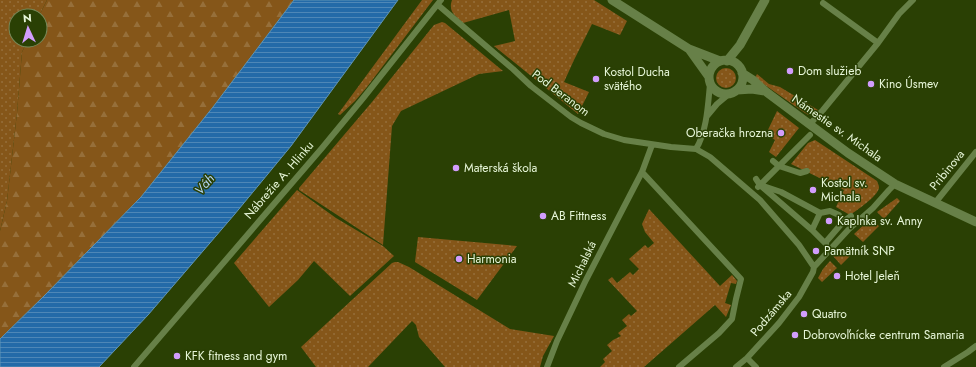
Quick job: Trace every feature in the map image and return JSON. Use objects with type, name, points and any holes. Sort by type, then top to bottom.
[{"type":"main road","points":[[612,0],[689,49],[723,61],[731,61],[740,69]]},
{"type":"main road","points":[[709,80],[712,68],[716,64],[723,61],[740,45],[765,0]]},
{"type":"main road","points":[[689,49],[716,91],[725,94],[733,92],[742,82],[740,69],[740,45]]},
{"type":"main road","name":"Námestie sv. Michala","points":[[740,69],[765,92],[848,153],[895,184],[976,222]]},
{"type":"main road","name":"Námestie sv. Michala","points":[[733,92],[752,89],[765,92]]},
{"type":"street","points":[[810,124],[824,110],[878,43],[899,14],[913,0]]},
{"type":"street","name":"Pod Beranom","points":[[439,3],[531,86],[581,124],[604,134],[624,140],[671,148],[696,149]]},
{"type":"street","name":"Nábrežie A. Hlinku","points":[[134,367],[322,148],[439,3]]},
{"type":"street","points":[[823,3],[878,43]]},
{"type":"street","points":[[709,80],[706,117],[700,142],[696,149],[710,157],[760,200],[799,245],[814,267],[895,184]]},
{"type":"street","points":[[706,117],[717,104],[733,92]]},
{"type":"street","name":"Námestie sv. Michala","points":[[758,187],[810,135]]},
{"type":"street","name":"Michalská","points":[[547,367],[557,341],[586,280],[642,172],[652,145]]},
{"type":"street","name":"Pribinova","points":[[935,203],[976,152]]},
{"type":"street","points":[[773,160],[779,166],[800,174],[806,172]]},
{"type":"street","points":[[642,172],[741,279],[732,319],[719,333],[679,367]]},
{"type":"street","points":[[756,179],[758,187],[779,202],[825,243],[843,222],[851,216]]},
{"type":"street","points":[[758,187],[782,192],[820,213],[830,211],[840,213],[843,222]]},
{"type":"street","points":[[779,202],[782,192]]},
{"type":"street","points":[[812,230],[820,213]]},
{"type":"street","name":"Podzámska","points":[[736,367],[747,358],[779,323],[799,296],[813,272],[814,267]]},
{"type":"street","points":[[944,367],[976,346]]},
{"type":"street","points":[[747,358],[756,367]]},
{"type":"green space","points":[[0,0],[47,0],[43,8],[8,8],[8,48],[24,48],[22,52],[7,201],[0,231]]},
{"type":"green space","points":[[47,0],[294,0],[213,107],[141,197],[0,339],[0,231],[7,201],[22,52],[24,48],[48,48],[48,8],[43,8]]},
{"type":"green space","points":[[422,0],[433,0],[367,87],[340,115],[338,114]]},
{"type":"green space","points":[[452,0],[594,0],[627,21],[620,35],[592,24],[564,82],[589,92],[578,114],[494,46],[515,41],[509,10],[463,23],[455,15],[451,8]]},
{"type":"green space","points":[[442,22],[503,71],[479,74],[401,111],[392,126],[383,245],[299,190],[299,188],[372,102],[434,25]]},
{"type":"green space","points":[[726,68],[733,71],[736,78],[733,85],[726,88],[719,85],[716,78],[719,71]]},
{"type":"green space","points":[[757,74],[769,84],[780,87],[818,110],[815,113],[809,115],[807,114],[755,78]]},
{"type":"green space","points":[[777,111],[799,128],[776,157],[769,152],[775,140],[766,134]]},
{"type":"green space","points":[[815,140],[877,181],[879,185],[875,195],[850,215],[836,207],[844,190],[791,164],[808,143]]},
{"type":"green space","points":[[297,190],[336,218],[383,246],[394,256],[350,296],[314,261],[298,280],[269,307],[234,263]]},
{"type":"green space","points":[[897,198],[900,201],[884,219],[877,212]]},
{"type":"green space","points":[[649,209],[720,286],[732,275],[737,281],[736,284],[731,283],[725,303],[731,305],[726,317],[715,305],[644,367],[600,367],[605,362],[603,359],[612,351],[607,345],[621,336],[618,333],[627,326],[622,320],[629,314],[631,316],[637,311],[608,280],[612,277],[617,283],[630,272],[633,275],[639,269],[629,259],[645,245],[648,248],[654,243],[645,232],[642,224]]},
{"type":"green space","points":[[870,219],[879,226],[863,242],[854,234]]},
{"type":"green space","points":[[418,237],[517,246],[477,300],[415,262]]},
{"type":"green space","points":[[841,248],[850,256],[841,265],[833,256]]},
{"type":"green space","points":[[830,261],[837,268],[822,282],[818,278]]},
{"type":"green space","points":[[395,262],[409,267],[510,329],[554,336],[543,356],[540,367],[445,367],[419,337],[416,325],[412,321],[368,367],[316,367],[301,347],[392,263]]},
{"type":"water","name":"Váh","points":[[294,0],[398,0],[291,146],[148,315],[99,367],[0,367],[0,339],[141,197],[213,107]]},
{"type":"place","name":"Dom služieb","points":[[790,71]]},
{"type":"place","name":"Kostol Ducha svätého","points":[[596,79]]},
{"type":"place","name":"Kino Úsmev","points":[[871,84]]},
{"type":"place","name":"Oberačka hrozna","points":[[781,133]]},
{"type":"place","name":"Materská škola","points":[[456,168]]},
{"type":"place","name":"Kostol sv. Michala","points":[[813,190]]},
{"type":"place","name":"AB Fittness","points":[[543,216]]},
{"type":"place","name":"Kaplnka sv. Anny","points":[[829,221]]},
{"type":"place","name":"Pamätník SNP","points":[[816,251]]},
{"type":"place","name":"Harmonia","points":[[459,259]]},
{"type":"place","name":"Hotel Jeleň","points":[[837,276]]},
{"type":"place","name":"Quatro","points":[[804,314]]},
{"type":"place","name":"Dobrovoľnícke centrum Samaria","points":[[795,335]]},
{"type":"place","name":"KFK fitness and gym","points":[[177,356]]}]
